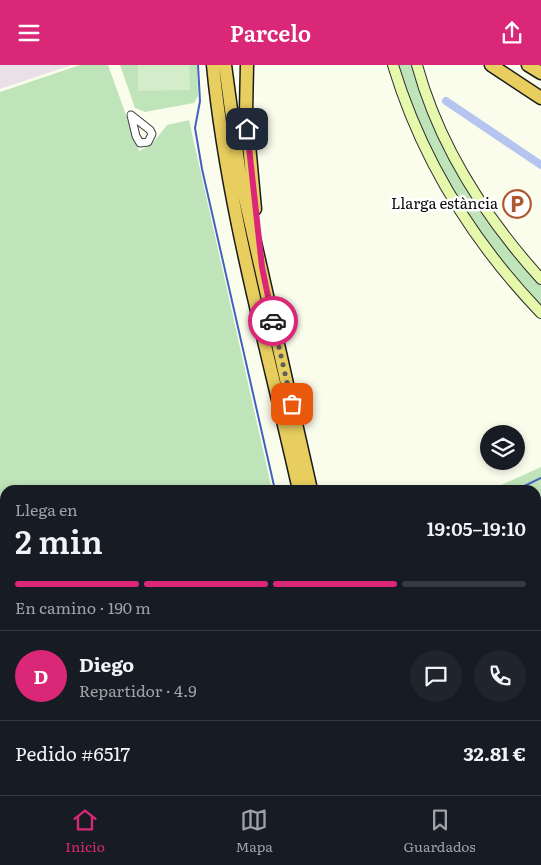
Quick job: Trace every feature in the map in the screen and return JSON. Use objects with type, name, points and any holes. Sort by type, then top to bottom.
[{"type":"highway","points":[[214,65],[222,138],[236,213],[298,485]]},
{"type":"highway","points":[[225,65],[239,166],[309,485]]},
{"type":"highway","points":[[247,65],[248,145],[262,267]]},
{"type":"highway","points":[[491,65],[541,98]]},
{"type":"highway","points":[[528,65],[541,73]]},
{"type":"street","points":[[393,65],[413,124],[443,185],[483,247],[541,313]]},
{"type":"street","points":[[417,65],[426,97],[463,175],[481,205],[541,279]]},
{"type":"shaded area","points":[[0,65],[72,65],[0,89]]},
{"type":"green space","points":[[80,65],[108,65],[139,151],[152,144],[167,125],[189,120],[271,485],[0,485],[0,92]]},
{"type":"green space","points":[[120,65],[197,65],[198,96],[194,103],[145,112],[135,108]]},
{"type":"green space","points":[[138,65],[189,65],[190,90],[138,91]]},
{"type":"green space","points":[[397,65],[413,65],[431,116],[503,241],[541,284],[541,309],[484,239],[446,184],[425,140]]},
{"type":"green space","points":[[541,467],[541,485],[501,485]]},
{"type":"waterway","points":[[198,65],[200,101],[195,128],[202,169],[274,485]]},
{"type":"waterway","points":[[446,101],[541,165]]},
{"type":"waterway","points":[[526,485],[541,478]]},
{"type":"way so far","points":[[273,321],[292,404]]},
{"type":"place","name":"Llarga estància","points":[[517,204]]},
{"type":"route","points":[[247,129],[262,267],[273,321]]}]
